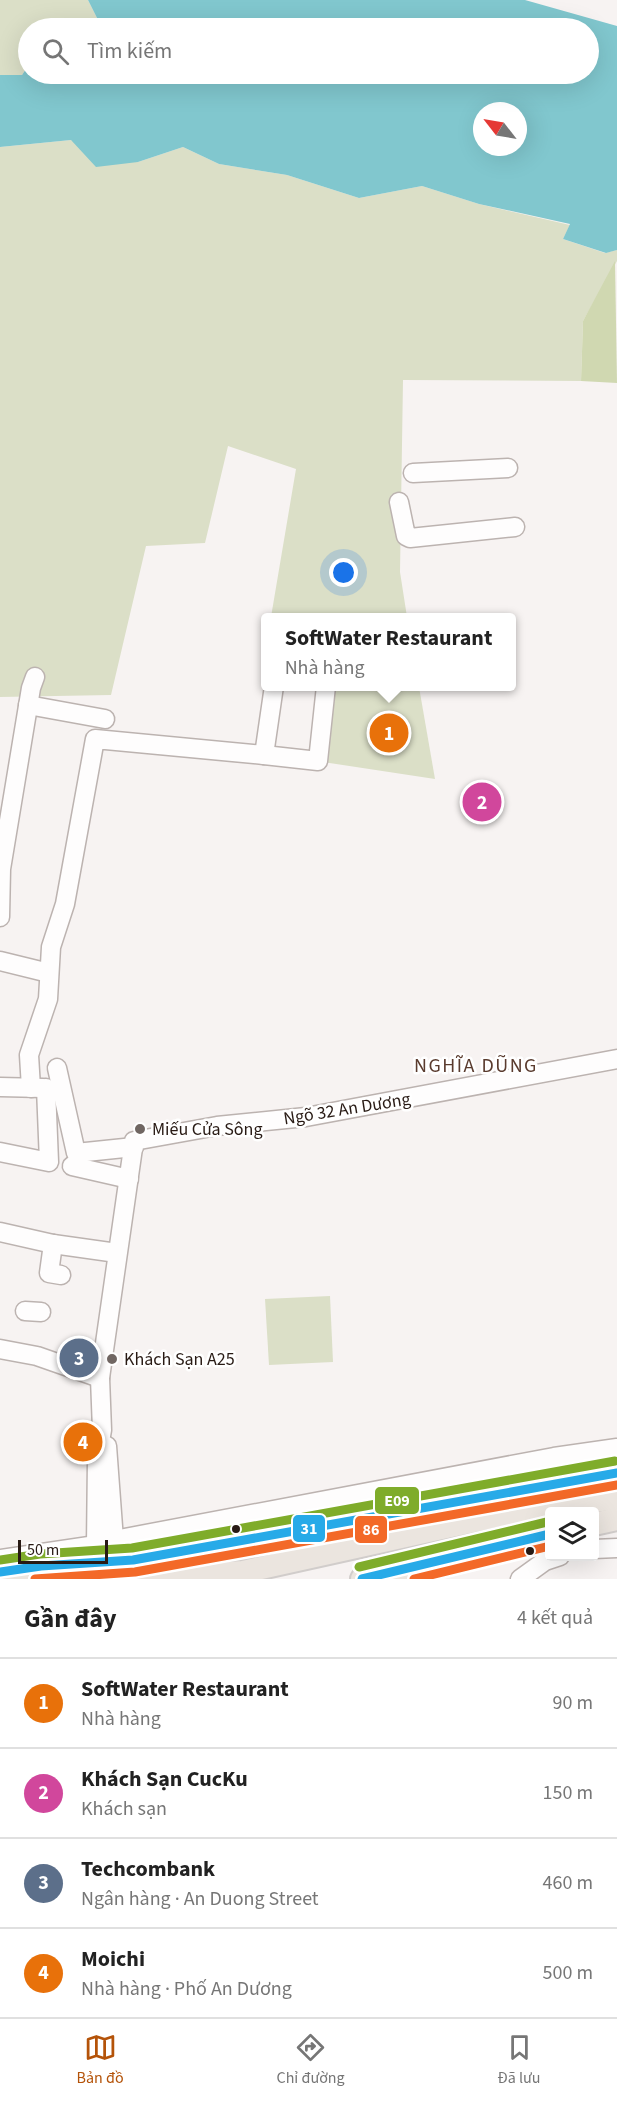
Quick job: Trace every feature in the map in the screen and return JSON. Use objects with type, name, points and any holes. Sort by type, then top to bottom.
[{"type":"main road","points":[[0,1572],[103,1561],[230,1543],[617,1473]]},
{"type":"main road","points":[[533,1507],[584,1480]]},
{"type":"main road","points":[[58,1579],[158,1578],[243,1572],[533,1507],[617,1498]]},
{"type":"main road","points":[[599,1523],[617,1519]]},
{"type":"main road","points":[[362,1579],[545,1535]]},
{"type":"main road","points":[[202,1579],[209,1564],[230,1543]]},
{"type":"street","points":[[413,473],[508,468]]},
{"type":"street","points":[[399,502],[406,536],[410,538],[515,527]]},
{"type":"street","points":[[0,917],[1,869],[28,705],[35,677]]},
{"type":"street","points":[[264,755],[273,691]]},
{"type":"street","points":[[103,1561],[98,1459],[102,1430],[100,1378],[134,1148],[76,1153],[28,1055],[48,999],[51,947],[65,904],[95,739],[318,761],[326,691]]},
{"type":"street","points":[[28,705],[105,719]]},
{"type":"street","points":[[0,962],[49,973]]},
{"type":"street","name":"Ngõ 32 An Dương","points":[[134,1148],[134,1141],[163,1134],[306,1117],[617,1059]]},
{"type":"street","points":[[0,1152],[49,1162],[46,1088],[57,1068]]},
{"type":"street","points":[[0,1087],[46,1088]]},
{"type":"street","points":[[72,1166],[129,1179]]},
{"type":"street","points":[[0,1232],[53,1244],[117,1253]]},
{"type":"street","points":[[53,1244],[49,1273],[61,1275]]},
{"type":"street","points":[[0,1349],[37,1356],[100,1378]]},
{"type":"street","points":[[0,1559],[103,1561],[543,1460],[617,1448]]},
{"type":"street","points":[[599,1549],[617,1548]]},
{"type":"street","points":[[520,1579],[545,1561]]},
{"type":"green space","points":[[0,0],[88,0],[97,18],[18,18],[18,75],[0,75]]},
{"type":"green space","points":[[71,140],[138,162],[183,147],[219,164],[287,175],[359,198],[422,186],[479,204],[570,225],[563,239],[605,253],[617,250],[617,261],[583,321],[581,381],[403,380],[400,572],[406,613],[272,613],[296,469],[228,446],[205,543],[146,546],[111,695],[0,697],[0,147]]},
{"type":"green space","points":[[615,261],[617,383],[581,381],[583,321]]},
{"type":"green space","points":[[328,691],[420,691],[435,779],[323,762]]},
{"type":"green space","points":[[330,1296],[333,1362],[269,1365],[265,1299]]},
{"type":"water","points":[[88,0],[525,0],[589,18],[97,18]]},
{"type":"water","points":[[599,21],[617,26],[617,250],[606,253],[563,239],[570,224],[479,204],[422,186],[359,198],[287,175],[219,164],[183,147],[138,162],[96,167],[71,140],[0,147],[0,75],[18,75],[18,84],[599,84]]},
{"type":"transit line","name":"E09","points":[[0,1560],[40,1554],[132,1548],[615,1461]]},
{"type":"transit line","name":"31","points":[[0,1572],[41,1566],[133,1560],[617,1473]]},
{"type":"transit line","name":"86","points":[[35,1579],[135,1572],[617,1485]]},
{"type":"transit line","name":"E09","points":[[359,1567],[545,1522]]},
{"type":"transit line","name":"31","points":[[362,1579],[545,1535]]},
{"type":"transit line","name":"86","points":[[414,1579],[545,1547]]},
{"type":"place","name":"SoftWater Restaurant","points":[[389,733]]},
{"type":"place","name":"Khách Sạn CucKu","points":[[482,802]]},
{"type":"place","name":"Miếu Cửa Sông","points":[[140,1129]]},
{"type":"place","name":"Techcombank","points":[[79,1358]]},
{"type":"place","name":"Khách Sạn A25","points":[[112,1359]]},
{"type":"place","name":"Moichi","points":[[83,1442]]},
{"type":"district","name":"NGHĨA DŨNG","points":[[476,1066]]}]
